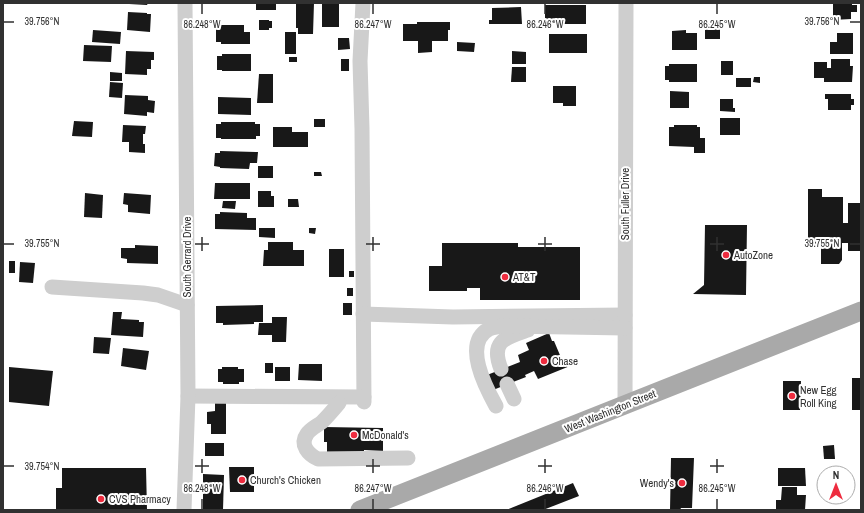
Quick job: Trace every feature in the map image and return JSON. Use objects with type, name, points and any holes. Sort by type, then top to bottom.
[{"type":"main road","name":"West Washington Street","points":[[360,510],[861,311]]},
{"type":"street","name":"South Gerrard Drive","points":[[184,510],[188,396],[185,3]]},
{"type":"street","points":[[188,396],[364,399],[360,61],[363,3]]},
{"type":"street","name":"South Fuller Drive","points":[[625,405],[626,3]]},
{"type":"street","points":[[52,287],[143,293],[158,296],[187,306]]},
{"type":"street","points":[[363,314],[625,322]]},
{"type":"street","points":[[496,406],[478,370],[478,339],[489,329],[502,326],[625,322]]},
{"type":"street","points":[[501,369],[497,354],[499,345],[508,337],[536,326]]},
{"type":"street","points":[[507,384],[514,399]]},
{"type":"street","points":[[339,403],[323,421],[307,434],[304,442],[310,455],[318,459],[408,458]]},
{"type":"building","points":[[129,3],[148,3],[147,5]]},
{"type":"building","points":[[256,3],[276,3],[276,10],[256,10]]},
{"type":"building","points":[[296,3],[314,3],[313,34],[298,34],[298,28],[296,28]]},
{"type":"building","points":[[322,3],[339,4],[339,27],[322,27]]},
{"type":"building","points":[[833,3],[852,3],[852,5],[857,5],[857,12],[851,12],[851,19],[833,20]]},
{"type":"building","points":[[545,5],[586,5],[586,24],[545,24]]},
{"type":"building","points":[[521,7],[522,24],[489,24],[489,20],[492,20],[492,8]]},
{"type":"building","points":[[128,12],[151,14],[150,32],[127,30]]},
{"type":"building","points":[[259,20],[272,21],[272,28],[269,28],[269,30],[259,30]]},
{"type":"building","points":[[417,22],[450,22],[448,41],[432,41],[432,52],[418,53],[418,41],[403,41],[403,24],[417,24]]},
{"type":"building","points":[[720,22],[720,39],[705,39],[705,23]]},
{"type":"building","points":[[221,25],[244,25],[244,32],[250,32],[250,44],[221,44],[221,42],[216,42],[216,27],[221,27]]},
{"type":"building","points":[[93,30],[121,32],[120,44],[92,42]]},
{"type":"building","points":[[686,30],[686,33],[697,33],[697,50],[672,50],[672,31]]},
{"type":"building","points":[[285,32],[296,32],[296,54],[285,54]]},
{"type":"building","points":[[837,33],[853,33],[853,54],[830,54],[830,42],[837,42]]},
{"type":"building","points":[[549,34],[587,34],[587,53],[549,53]]},
{"type":"building","points":[[338,38],[349,38],[350,49],[338,50]]},
{"type":"building","points":[[457,42],[475,43],[474,52],[457,51]]},
{"type":"building","points":[[84,45],[112,46],[111,62],[83,61]]},
{"type":"building","points":[[126,51],[154,52],[154,60],[151,60],[151,69],[147,69],[147,75],[125,74]]},
{"type":"building","points":[[512,51],[526,52],[526,64],[512,64]]},
{"type":"building","points":[[222,54],[251,54],[251,71],[217,70],[217,56],[222,56]]},
{"type":"building","points":[[289,57],[297,57],[297,62],[289,62]]},
{"type":"building","points":[[341,59],[349,59],[349,71],[341,71]]},
{"type":"building","points":[[831,59],[850,59],[850,66],[853,66],[852,82],[824,82],[824,78],[814,78],[814,62],[827,62],[827,68],[831,68]]},
{"type":"building","points":[[721,61],[733,61],[733,75],[721,75]]},
{"type":"building","points":[[669,64],[697,64],[697,82],[669,82],[669,80],[665,80],[665,66],[669,66]]},
{"type":"building","points":[[512,67],[526,67],[526,82],[511,82]]},
{"type":"building","points":[[110,72],[122,73],[122,81],[110,81]]},
{"type":"building","points":[[259,74],[273,74],[273,103],[257,103]]},
{"type":"building","points":[[754,77],[760,77],[760,83],[753,82]]},
{"type":"building","points":[[736,78],[751,78],[751,87],[736,87]]},
{"type":"building","points":[[110,82],[123,83],[122,98],[109,97]]},
{"type":"building","points":[[553,86],[576,86],[576,106],[563,106],[563,103],[553,103]]},
{"type":"building","points":[[670,91],[689,92],[689,108],[670,108]]},
{"type":"building","points":[[825,94],[851,94],[851,99],[854,99],[854,105],[851,105],[851,110],[828,110],[828,99],[825,99]]},
{"type":"building","points":[[125,95],[148,96],[148,100],[155,101],[154,113],[147,112],[147,116],[124,114]]},
{"type":"building","points":[[218,97],[251,98],[251,115],[218,114]]},
{"type":"building","points":[[720,99],[733,99],[733,108],[735,108],[735,112],[720,111]]},
{"type":"building","points":[[720,118],[740,118],[740,135],[720,135]]},
{"type":"building","points":[[314,119],[325,119],[325,127],[314,127]]},
{"type":"building","points":[[74,121],[93,122],[92,137],[72,136]]},
{"type":"building","points":[[221,122],[255,122],[255,124],[260,124],[260,136],[256,136],[256,139],[216,138],[216,124],[221,124]]},
{"type":"building","points":[[123,125],[146,126],[145,134],[143,134],[145,153],[129,152],[129,142],[122,142]]},
{"type":"building","points":[[674,125],[697,125],[697,127],[700,127],[700,138],[705,138],[705,153],[694,153],[694,147],[669,146],[669,127],[674,127]]},
{"type":"building","points":[[273,127],[292,127],[292,132],[308,132],[308,147],[273,147]]},
{"type":"building","points":[[220,151],[258,152],[257,163],[250,163],[249,169],[220,168],[214,166],[215,153],[220,153]]},
{"type":"building","points":[[258,166],[273,166],[273,178],[258,178]]},
{"type":"building","points":[[314,172],[321,172],[322,176],[314,176]]},
{"type":"building","points":[[215,183],[250,183],[250,199],[214,199]]},
{"type":"building","points":[[808,189],[822,189],[822,197],[843,197],[843,223],[848,223],[848,203],[861,203],[861,251],[848,251],[848,243],[842,243],[842,260],[839,264],[821,264],[821,245],[808,245]]},
{"type":"building","points":[[258,191],[271,191],[271,196],[274,196],[274,207],[258,207]]},
{"type":"building","points":[[85,193],[103,195],[102,218],[84,217]]},
{"type":"building","points":[[124,193],[151,195],[150,214],[128,212],[128,205],[123,204]]},
{"type":"building","points":[[288,199],[298,199],[299,207],[288,207]]},
{"type":"building","points":[[223,201],[236,201],[235,209],[222,208]]},
{"type":"building","points":[[220,212],[247,213],[247,218],[256,218],[256,230],[215,229],[215,214],[220,214]]},
{"type":"building","name":"AutoZone","points":[[705,225],[747,225],[746,295],[693,294],[704,285]]},
{"type":"building","points":[[259,228],[275,228],[275,238],[259,237]]},
{"type":"building","points":[[309,228],[316,228],[315,234],[309,233]]},
{"type":"building","points":[[268,242],[293,242],[293,250],[304,250],[304,266],[263,266],[264,250],[268,250]]},
{"type":"building","name":"AT&T","points":[[442,243],[518,243],[518,247],[580,247],[580,300],[480,300],[480,288],[467,288],[467,291],[429,291],[429,266],[442,266]]},
{"type":"building","points":[[135,245],[158,246],[158,264],[127,263],[127,259],[121,258],[121,248],[135,248]]},
{"type":"building","points":[[329,249],[344,249],[344,277],[329,277]]},
{"type":"building","points":[[9,261],[15,261],[15,273],[9,273]]},
{"type":"building","points":[[20,262],[35,263],[33,283],[19,282]]},
{"type":"building","points":[[349,271],[354,271],[354,277],[349,277]]},
{"type":"building","points":[[347,288],[353,288],[353,296],[347,296]]},
{"type":"building","points":[[343,303],[352,303],[352,315],[343,315]]},
{"type":"building","points":[[263,305],[263,322],[254,322],[254,324],[223,325],[223,323],[216,323],[216,306]]},
{"type":"building","points":[[113,312],[122,312],[121,319],[139,320],[139,322],[144,322],[143,337],[111,335]]},
{"type":"building","points":[[272,317],[287,317],[286,342],[272,342],[272,335],[258,335],[259,323],[272,323]]},
{"type":"building","name":"Chase","points":[[549,333],[562,360],[567,359],[570,366],[538,379],[534,371],[525,375],[526,377],[493,390],[487,375],[520,362],[518,355],[529,350],[526,343]]},
{"type":"building","points":[[94,337],[111,338],[109,354],[93,353]]},
{"type":"building","points":[[123,348],[149,351],[146,370],[121,366]]},
{"type":"building","points":[[265,363],[273,363],[273,373],[265,373]]},
{"type":"building","points":[[299,364],[322,364],[322,381],[298,380]]},
{"type":"building","points":[[9,367],[53,371],[49,406],[9,402]]},
{"type":"building","points":[[222,367],[238,367],[238,369],[244,369],[244,382],[239,382],[239,384],[223,384],[223,382],[218,382],[218,369],[222,369]]},
{"type":"building","points":[[275,367],[290,367],[290,381],[275,381]]},
{"type":"building","points":[[852,378],[861,378],[861,410],[852,410]]},
{"type":"building","name":"New Egg Roll King","points":[[783,381],[801,381],[800,410],[783,410]]},
{"type":"building","points":[[215,403],[226,403],[226,434],[211,434],[211,424],[207,424],[207,412],[215,411]]},
{"type":"building","name":"McDonald's","points":[[324,427],[383,428],[383,451],[364,450],[364,454],[327,454],[327,442],[324,442]]},
{"type":"building","points":[[205,443],[224,443],[224,456],[205,456]]},
{"type":"building","points":[[834,445],[835,459],[824,459],[823,446]]},
{"type":"building","name":"Wendy's","points":[[671,458],[694,458],[692,508],[670,510]]},
{"type":"building","name":"Church's Chicken","points":[[229,467],[254,467],[254,492],[230,492]]},
{"type":"building","name":"CVS Pharmacy","points":[[62,468],[146,468],[147,510],[56,510],[56,488],[62,488]]},
{"type":"building","points":[[778,468],[805,468],[806,486],[778,486]]},
{"type":"building","points":[[203,474],[224,475],[223,510],[203,510]]},
{"type":"building","points":[[573,483],[579,496],[543,510],[506,510]]},
{"type":"building","points":[[782,487],[797,487],[797,495],[806,495],[805,510],[776,510],[776,500],[781,500]]},
{"type":"place","name":"AutoZone","points":[[726,255]]},
{"type":"place","name":"AT&T","points":[[505,277]]},
{"type":"place","name":"Chase","points":[[544,361]]},
{"type":"place","name":"New Egg Roll King","points":[[792,396]]},
{"type":"place","name":"McDonald's","points":[[354,435]]},
{"type":"place","name":"Church's Chicken","points":[[242,480]]},
{"type":"place","name":"Wendy's","points":[[682,483]]},
{"type":"place","name":"CVS Pharmacy","points":[[101,499]]}]
